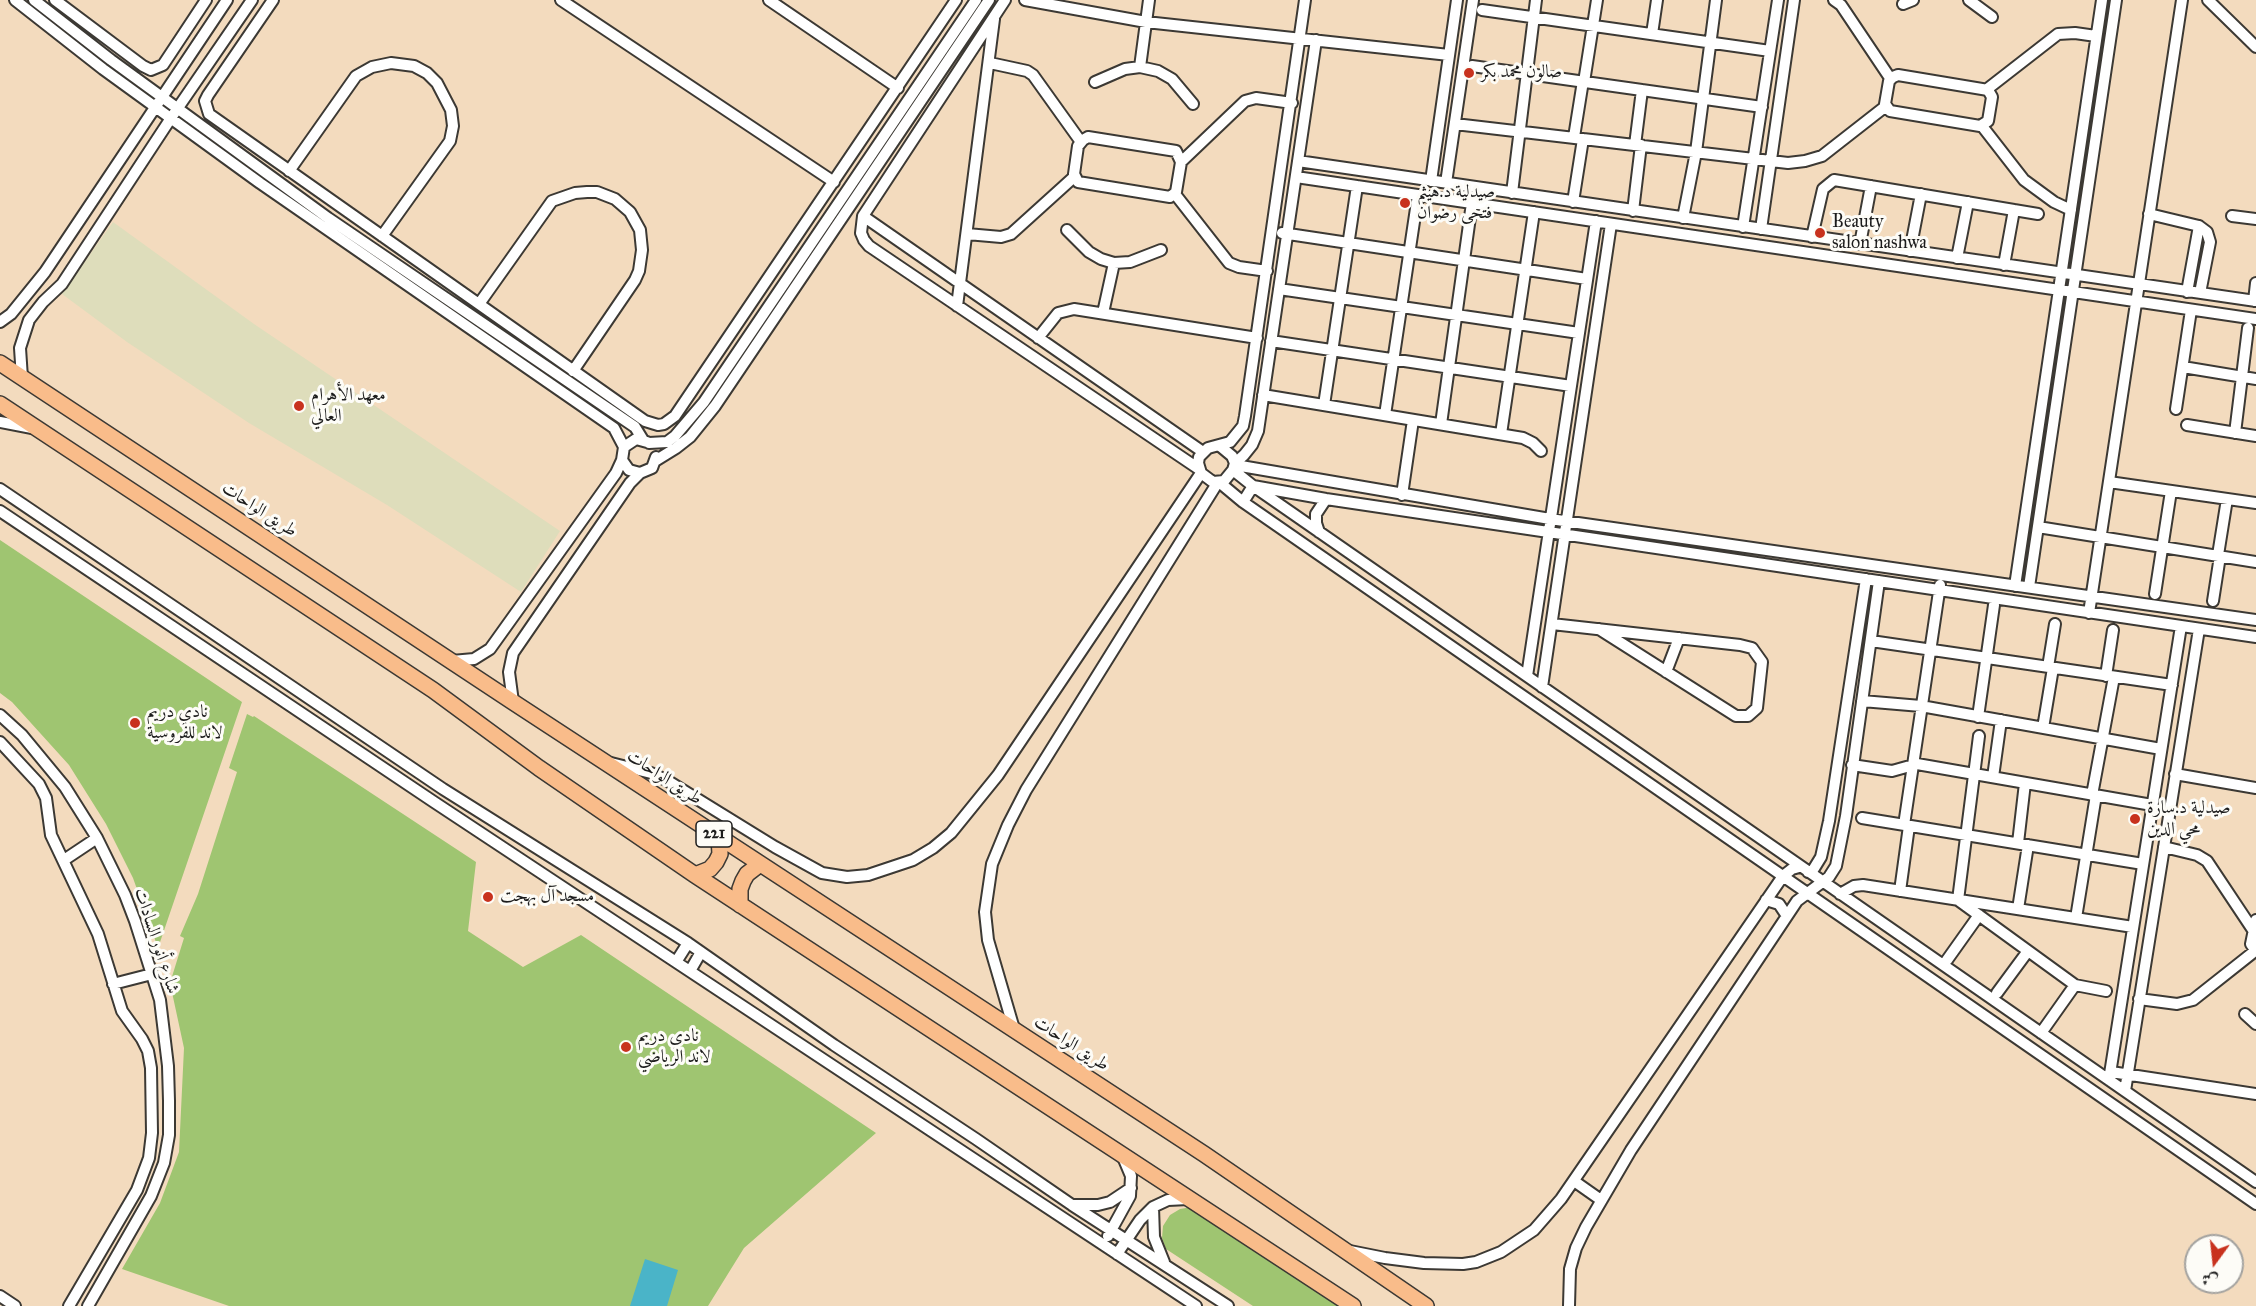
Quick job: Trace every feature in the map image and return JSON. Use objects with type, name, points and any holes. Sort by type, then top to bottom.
[{"type":"highway","name":"طريق الواحات","points":[[0,363],[1014,1029],[1346,1250],[1426,1306]]},
{"type":"highway","name":"221","points":[[0,404],[434,690],[539,768],[695,875],[1353,1306]]},
{"type":"highway","points":[[695,875],[703,873],[716,862],[720,854],[719,837]]},
{"type":"highway","points":[[740,905],[739,897],[743,881],[753,868],[760,864]]},
{"type":"street","points":[[15,0],[60,26],[111,60],[161,96],[174,113],[614,428],[624,447]]},
{"type":"street","points":[[34,0],[60,26],[154,106],[174,113]]},
{"type":"street","points":[[62,2],[151,70],[163,65],[207,0]]},
{"type":"street","points":[[0,322],[11,314],[45,272],[227,0]]},
{"type":"street","points":[[22,378],[20,348],[29,320],[43,302],[62,284],[174,113],[252,0]]},
{"type":"street","points":[[273,0],[212,88],[206,101],[206,108],[214,118],[645,421],[658,425],[670,420],[812,215],[956,0]]},
{"type":"street","points":[[561,0],[834,182]]},
{"type":"street","points":[[769,0],[898,88]]},
{"type":"street","points":[[451,661],[474,659],[490,649],[616,473],[622,460],[624,447],[629,442],[667,442],[692,418],[976,0]]},
{"type":"street","points":[[655,462],[690,436],[715,406],[989,0]]},
{"type":"street","points":[[1005,0],[863,216],[861,232],[869,246],[1200,471],[1208,480],[1218,482],[1243,502],[2256,1204]]},
{"type":"street","points":[[1025,0],[1146,22],[1449,55]]},
{"type":"street","points":[[1140,67],[1149,0]]},
{"type":"street","points":[[605,762],[651,773],[822,873],[847,877],[868,875],[913,860],[933,848],[951,833],[998,774],[1200,471],[1199,457],[1208,448],[1230,442],[1243,426],[1292,103],[1305,0]]},
{"type":"street","points":[[1431,181],[1457,0]]},
{"type":"street","points":[[1446,183],[1473,0]]},
{"type":"street","points":[[1512,193],[1536,0]]},
{"type":"street","points":[[1573,202],[1583,81],[1597,0]]},
{"type":"street","points":[[1652,34],[1657,0]]},
{"type":"street","points":[[1683,218],[1696,152],[1716,0]]},
{"type":"street","points":[[1743,226],[1778,0]]},
{"type":"street","points":[[1761,229],[1794,0]]},
{"type":"street","points":[[1455,123],[1788,163],[1822,156],[1886,106],[1890,78],[1841,5],[1834,0]]},
{"type":"street","points":[[1969,0],[1992,17]]},
{"type":"street","points":[[2015,586],[2102,0]]},
{"type":"street","points":[[2029,587],[2116,0]]},
{"type":"street","points":[[2089,612],[2182,0]]},
{"type":"street","points":[[2211,3],[2224,0]]},
{"type":"street","points":[[2211,3],[2256,47]]},
{"type":"street","points":[[1482,10],[1770,51]]},
{"type":"street","points":[[957,306],[995,16]]},
{"type":"street","points":[[1773,30],[1789,33]]},
{"type":"street","points":[[1986,90],[2058,34],[2067,32],[2097,36]]},
{"type":"street","points":[[1014,1029],[988,940],[986,912],[993,864],[1008,825],[1026,790],[1218,482],[1228,478],[1234,466],[1252,445],[1258,431],[1316,40]]},
{"type":"street","points":[[289,171],[356,76],[381,64],[400,63],[414,66],[427,73],[437,83],[451,110],[453,126],[450,141],[382,236]]},
{"type":"street","points":[[990,63],[1027,71],[1033,75],[1081,142]]},
{"type":"street","points":[[1472,66],[1762,107]]},
{"type":"street","points":[[1095,82],[1125,69],[1140,67],[1158,71],[1172,79],[1193,104]]},
{"type":"street","points":[[1890,78],[1898,75],[1986,90],[1992,97],[1988,121],[1982,126]]},
{"type":"street","points":[[916,87],[926,94]]},
{"type":"street","points":[[1633,210],[1642,90]]},
{"type":"street","points":[[1181,162],[1245,101],[1256,98],[1292,103]]},
{"type":"street","points":[[1886,106],[1892,112],[1982,126],[2024,180],[2054,202],[2071,210]]},
{"type":"street","points":[[2086,106],[2100,107]]},
{"type":"street","points":[[967,234],[1001,237],[1011,234],[1074,177],[1081,142],[1088,137],[1172,149],[1179,154],[1181,162],[1175,194],[1229,263],[1239,267],[1267,271]]},
{"type":"street","points":[[1298,161],[2255,301],[2256,283]]},
{"type":"street","points":[[1074,177],[1081,184],[1170,197],[1175,194]]},
{"type":"street","points":[[1296,177],[2191,310],[2252,324],[2242,376],[2235,433]]},
{"type":"street","points":[[263,178],[328,218],[635,427],[656,454],[652,468],[640,473],[630,483],[513,653],[509,672],[513,702]]},
{"type":"street","points":[[1812,237],[1822,189],[1839,180],[2038,214]]},
{"type":"street","points":[[1324,405],[1358,186]]},
{"type":"street","points":[[1860,244],[1871,186]]},
{"type":"street","points":[[479,304],[552,201],[575,193],[587,192],[597,192],[615,199],[630,212],[640,230],[642,261],[635,280],[573,371]]},
{"type":"street","points":[[1910,251],[1921,194]]},
{"type":"street","points":[[1385,415],[1418,195]]},
{"type":"street","points":[[1957,258],[1968,202]]},
{"type":"street","points":[[1441,424],[1472,203]]},
{"type":"street","points":[[328,218],[338,205]]},
{"type":"street","points":[[2004,265],[2014,210]]},
{"type":"street","points":[[1501,434],[1534,212]]},
{"type":"street","points":[[2150,214],[2199,226],[2207,232],[2210,242],[2200,293]]},
{"type":"street","points":[[812,215],[824,224]]},
{"type":"street","points":[[863,216],[1203,452]]},
{"type":"street","points":[[2232,216],[2256,219]]},
{"type":"street","points":[[1698,237],[1699,220]]},
{"type":"street","points":[[1527,676],[1596,221]]},
{"type":"street","points":[[1542,687],[1611,224]]},
{"type":"street","points":[[2187,291],[2199,226]]},
{"type":"street","points":[[73,230],[90,242]]},
{"type":"street","points":[[1067,230],[1089,252],[1114,263],[1130,262],[1161,250]]},
{"type":"street","points":[[1273,232],[1587,279]]},
{"type":"street","points":[[1883,264],[1884,247]]},
{"type":"street","points":[[1103,313],[1114,263]]},
{"type":"street","points":[[1279,289],[1579,333]]},
{"type":"street","points":[[27,293],[43,302]]},
{"type":"street","points":[[1038,338],[1054,316],[1066,309],[1257,338]]},
{"type":"street","points":[[2176,409],[2191,310]]},
{"type":"street","points":[[518,347],[525,337]]},
{"type":"street","points":[[1271,341],[1509,377],[1571,381],[1588,378]]},
{"type":"street","points":[[2183,367],[2256,379]]},
{"type":"street","points":[[1263,395],[1523,438],[1533,443],[1541,452]]},
{"type":"street","points":[[1402,495],[1413,420]]},
{"type":"street","points":[[0,422],[40,430]]},
{"type":"street","points":[[2187,425],[2256,436]]},
{"type":"street","points":[[1243,426],[1258,431]]},
{"type":"street","points":[[1252,445],[1252,458],[1259,468],[1265,471]]},
{"type":"street","points":[[1221,446],[1232,456],[1234,466],[1253,486],[2041,1033],[2110,1076],[2125,1091],[2256,1182]]},
{"type":"street","points":[[622,460],[629,470],[640,473]]},
{"type":"street","points":[[1234,466],[1550,519],[2256,620]]},
{"type":"street","points":[[2109,482],[2256,503]]},
{"type":"street","points":[[1253,486],[1565,535],[2256,637]]},
{"type":"street","points":[[1243,502],[1253,486]]},
{"type":"street","points":[[0,489],[443,789],[688,943],[834,1045],[1072,1205],[1228,1306]]},
{"type":"street","points":[[2155,594],[2171,491]]},
{"type":"street","points":[[1319,532],[1316,514],[1326,499]]},
{"type":"street","points":[[2213,601],[2227,499]]},
{"type":"street","points":[[1440,516],[1441,501]]},
{"type":"street","points":[[0,511],[1196,1306]]},
{"type":"street","points":[[582,521],[597,531]]},
{"type":"street","points":[[2038,527],[2256,562]]},
{"type":"street","points":[[1731,559],[1733,546]]},
{"type":"street","points":[[563,548],[578,558]]},
{"type":"street","points":[[1900,891],[1912,766],[1941,575]]},
{"type":"street","points":[[1346,1250],[1424,1263],[1476,1262],[1513,1246],[1534,1230],[1553,1210],[1783,876],[1792,869],[1813,870],[1821,857],[1830,813],[1866,579]]},
{"type":"street","points":[[1569,1306],[1570,1269],[1576,1248],[1631,1150],[1797,901],[1832,873],[1836,866],[1846,816],[1879,581]]},
{"type":"street","points":[[1401,611],[1412,597]]},
{"type":"street","points":[[1978,717],[1994,605]]},
{"type":"street","points":[[1552,624],[1599,629],[1679,638],[1747,646],[1757,652],[1762,662],[1759,702],[1753,713],[1748,716],[1737,716],[1599,629]]},
{"type":"street","points":[[2043,728],[2055,624]]},
{"type":"street","points":[[2110,1076],[2181,626]]},
{"type":"street","points":[[2125,1091],[2199,629]]},
{"type":"street","points":[[2076,918],[2103,738],[2113,630]]},
{"type":"street","points":[[1666,672],[1679,638]]},
{"type":"street","points":[[1870,641],[2172,685]]},
{"type":"street","points":[[1862,701],[1922,706],[2161,749]]},
{"type":"street","name":"شارع أنور السادات","points":[[0,715],[22,735],[59,780],[97,838],[125,895],[160,1000],[168,1066],[169,1135],[164,1163],[151,1196],[88,1306]]},
{"type":"street","points":[[1993,777],[2001,720]]},
{"type":"street","points":[[1958,900],[1979,736]]},
{"type":"street","points":[[0,742],[39,784],[46,798],[51,835],[98,934],[122,1011],[142,1039],[151,1068],[149,1158],[137,1190],[69,1306]]},
{"type":"street","points":[[1634,773],[1645,758]]},
{"type":"street","points":[[1852,765],[1892,771],[1917,764],[2152,805]]},
{"type":"street","points":[[2175,774],[2256,788]]},
{"type":"street","points":[[2018,909],[2025,783]]},
{"type":"street","points":[[1830,813],[1846,816]]},
{"type":"street","points":[[1862,818],[2143,864]]},
{"type":"street","points":[[64,860],[97,838]]},
{"type":"street","points":[[2139,999],[2177,1004],[2193,1000],[2255,951],[2251,944],[2255,925],[2207,861],[2197,855],[2164,847]]},
{"type":"street","points":[[1840,894],[1854,886],[1900,891],[2133,927]]},
{"type":"street","points":[[1766,900],[1779,904],[1787,916]]},
{"type":"street","points":[[1958,900],[2075,984],[2106,991]]},
{"type":"street","points":[[1947,960],[1979,915]]},
{"type":"street","points":[[676,962],[688,943]]},
{"type":"street","points":[[1997,993],[2028,951]]},
{"type":"street","points":[[690,971],[701,952]]},
{"type":"street","points":[[2129,953],[2146,956]]},
{"type":"street","points":[[113,984],[152,974]]},
{"type":"street","points":[[1953,993],[1963,979]]},
{"type":"street","points":[[2041,1033],[2075,984]]},
{"type":"street","points":[[2245,1014],[2256,1024]]},
{"type":"street","points":[[2110,1076],[2127,1075],[2256,1094]]},
{"type":"street","points":[[966,1155],[976,1139]]},
{"type":"street","points":[[989,1169],[999,1154]]},
{"type":"street","points":[[1103,1245],[1128,1203],[1131,1188],[1129,1170],[1121,1154]]},
{"type":"street","points":[[1574,1181],[1601,1200]]},
{"type":"street","points":[[1072,1205],[1091,1206],[1110,1202],[1131,1188]]},
{"type":"street","points":[[1117,1254],[1140,1220],[1153,1207],[1168,1200],[1194,1200]]},
{"type":"street","points":[[1153,1207],[1154,1237],[1166,1265]]},
{"type":"street","points":[[0,1296],[15,1306]]},
{"type":"shaded area","name":"معهد الأهرام العالي","points":[[113,222],[254,324],[560,531],[521,592],[387,505],[249,423],[127,342],[62,294]]},
{"type":"green space","points":[[0,540],[242,702],[158,948],[133,878],[106,824],[69,765],[12,702],[0,693]]},
{"type":"green space","points":[[247,714],[254,716],[476,862],[468,931],[523,967],[581,935],[876,1133],[744,1248],[708,1306],[229,1306],[122,1269],[160,1203],[179,1152],[184,1048],[170,983],[184,938],[180,936],[198,894],[237,772],[229,768]]},
{"type":"green space","points":[[1192,1207],[1342,1306],[1253,1306],[1166,1249],[1162,1238],[1163,1226],[1170,1215],[1180,1209]]},
{"type":"water","points":[[645,1259],[678,1270],[667,1306],[630,1306]]},
{"type":"place","name":"صالون محمد بكر","points":[[1469,73]]},
{"type":"place","name":"صيدلية د.هيثم فتحى رضوان","points":[[1405,203]]},
{"type":"place","name":"Beauty salon nashwa","points":[[1820,233]]},
{"type":"place","name":"معهد الأهرام العالي","points":[[299,406]]},
{"type":"place","name":"نادي دريم لاند للفروسية","points":[[135,723]]},
{"type":"place","name":"صيدلية د.سارة محي الدين","points":[[2135,819]]},
{"type":"place","name":"مسجد آل بهجت","points":[[488,897]]},
{"type":"place","name":"نادي دريم لاند الرياضي","points":[[626,1047]]}]
